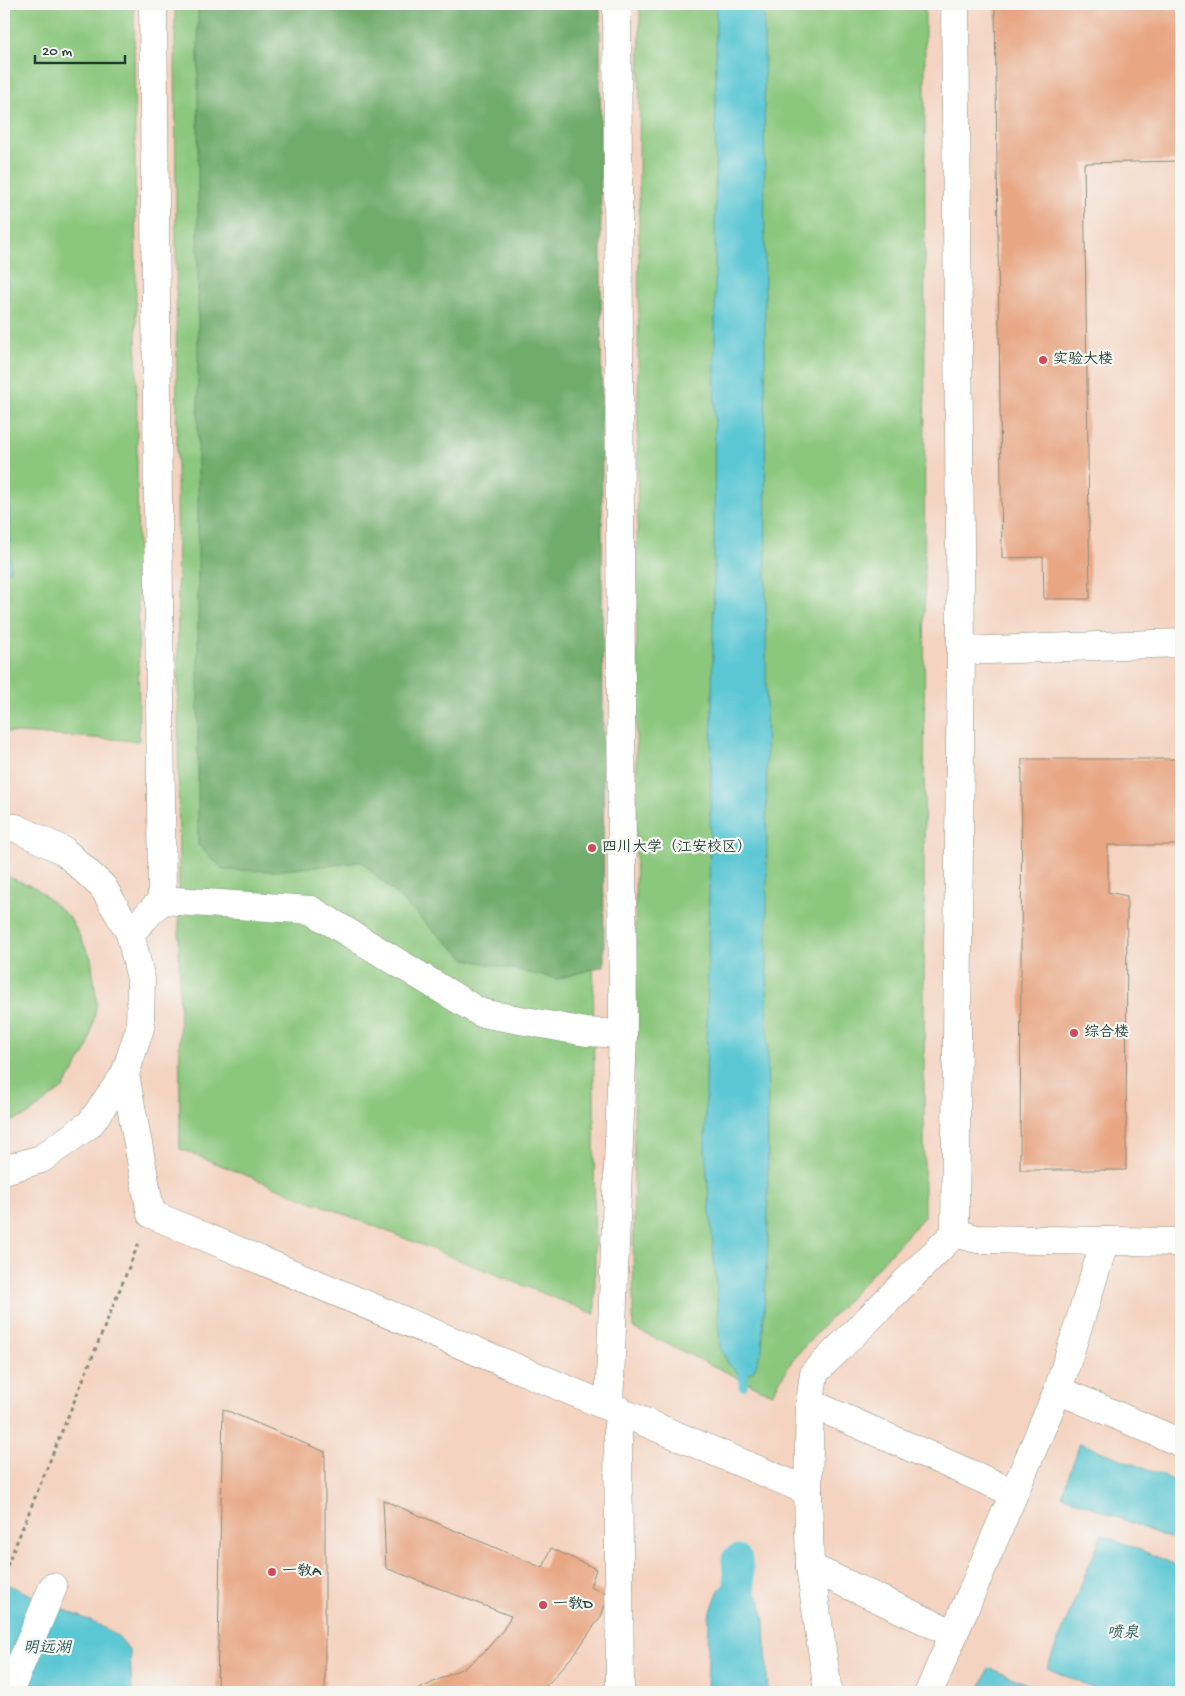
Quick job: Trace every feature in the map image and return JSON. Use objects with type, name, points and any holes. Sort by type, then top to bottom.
[{"type":"street","points":[[130,933],[162,900],[153,4]]},
{"type":"street","points":[[617,4],[623,1034],[614,1409],[618,1436],[620,1692]]},
{"type":"street","points":[[828,1692],[810,1567],[808,1491],[810,1403],[814,1373],[955,1232],[961,651],[955,4]]},
{"type":"street","points":[[961,651],[1181,643]]},
{"type":"street","points":[[4,827],[16,828],[64,851],[103,886],[130,933],[141,979],[140,1028],[125,1074],[90,1124],[41,1159],[4,1170]]},
{"type":"street","points":[[162,900],[311,910],[482,1013],[586,1032],[623,1034]]},
{"type":"street","points":[[125,1074],[151,1214],[808,1491]]},
{"type":"street","points":[[955,1232],[977,1239],[1181,1242]]},
{"type":"street","points":[[929,1692],[1058,1390],[1105,1241]]},
{"type":"street","points":[[1058,1390],[1181,1443]]},
{"type":"street","points":[[810,1403],[1014,1494]]},
{"type":"street","points":[[810,1567],[954,1634]]},
{"type":"street","points":[[9,1692],[51,1593]]},
{"type":"path","points":[[7,1566],[151,1214]]},
{"type":"shaded area","name":"四川大学（江安校区）","points":[[4,4],[1181,4],[1181,1692],[4,1692]]},
{"type":"green space","points":[[4,4],[134,4],[139,741],[4,732]]},
{"type":"green space","points":[[175,4],[589,4],[595,1314],[180,1149]]},
{"type":"green space","points":[[198,4],[600,4],[604,966],[557,979],[466,959],[362,862],[275,871],[224,870],[198,845]]},
{"type":"green space","points":[[640,4],[925,4],[924,1217],[793,1359],[772,1394],[633,1328]]},
{"type":"green space","points":[[4,875],[36,888],[70,918],[91,958],[97,1003],[88,1048],[64,1087],[28,1115],[4,1124]]},
{"type":"water","points":[[4,4],[6,4],[10,571],[4,570]]},
{"type":"water","points":[[716,4],[764,4],[768,1239],[762,1349],[754,1370],[744,1378],[729,1365],[720,1348],[705,1151],[714,576]]},
{"type":"water","points":[[1080,1443],[1181,1483],[1181,1543],[1062,1495]]},
{"type":"water","name":"喷泉","points":[[1102,1534],[1181,1567],[1181,1692],[1103,1692],[1047,1668]]},
{"type":"water","points":[[737,1571],[760,1599],[765,1621],[768,1692],[707,1692],[709,1616],[719,1590]]},
{"type":"water","name":"明远湖","points":[[4,1583],[99,1625],[119,1637],[130,1651],[132,1692],[4,1692]]},
{"type":"water","points":[[989,1668],[1047,1692],[978,1692]]},
{"type":"building","name":"实验大楼","points":[[995,4],[1167,4],[1166,9],[1181,9],[1181,161],[1084,163],[1090,599],[1044,599],[1043,557],[1002,558]]},
{"type":"building","name":"综合楼","points":[[1022,759],[1181,759],[1181,845],[1108,845],[1108,892],[1127,896],[1126,1170],[1020,1170]]},
{"type":"building","name":"一教A","points":[[223,1409],[325,1452],[325,1692],[217,1692]]},
{"type":"building","name":"一教D","points":[[383,1500],[543,1568],[551,1548],[596,1569],[590,1587],[609,1594],[601,1616],[576,1652],[541,1692],[413,1692],[467,1666],[485,1651],[503,1630],[511,1616],[386,1568]]},
{"type":"waterway","points":[[743,1386],[744,1366]]},
{"type":"waterway","points":[[737,1560],[750,1692]]},
{"type":"place","name":"实验大楼","points":[[1043,360]]},
{"type":"place","name":"四川大学（江安校区）","points":[[592,848]]},
{"type":"place","name":"综合楼","points":[[1074,1033]]},
{"type":"place","name":"一教A","points":[[272,1572]]},
{"type":"place","name":"一教D","points":[[543,1605]]}]
